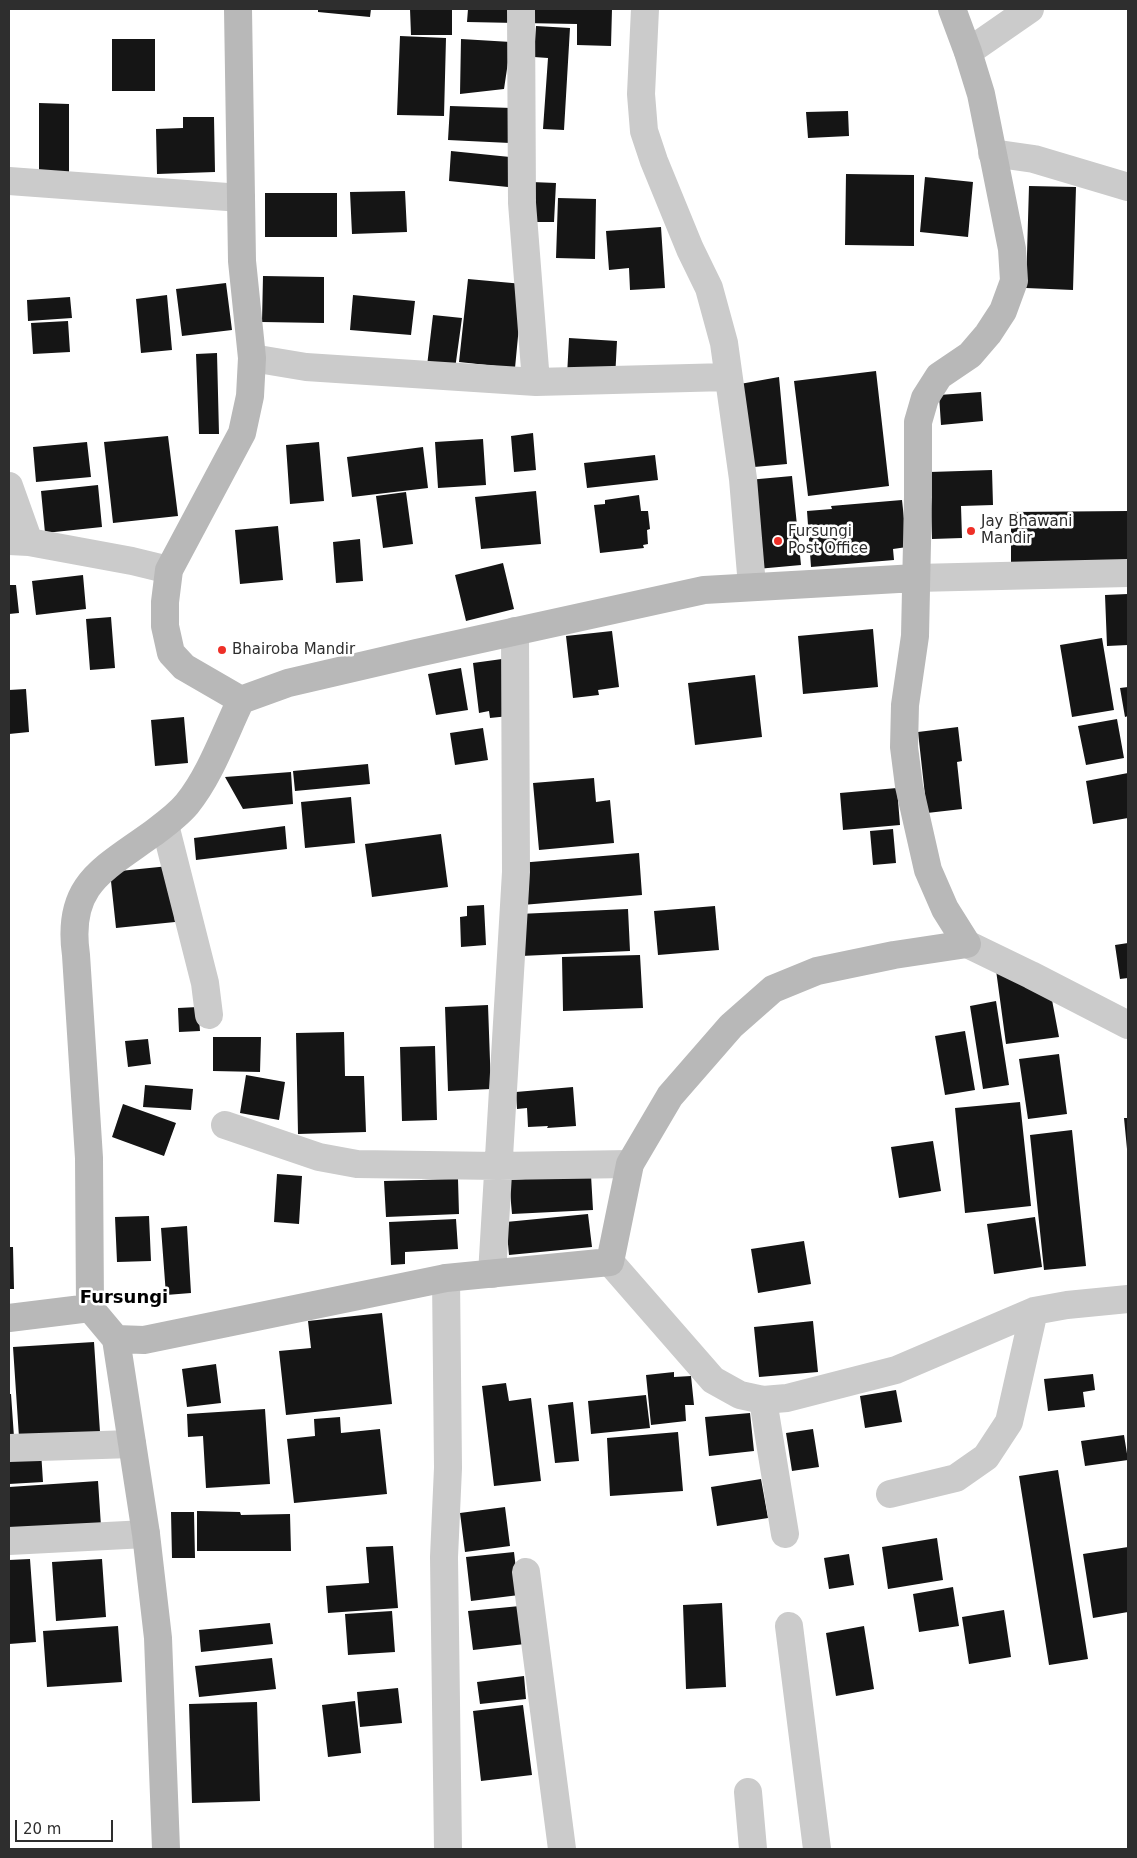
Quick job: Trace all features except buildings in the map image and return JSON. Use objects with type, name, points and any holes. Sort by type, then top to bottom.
[{"type":"street","points":[[238,9],[242,260],[252,358],[250,396],[242,433],[169,570],[165,602],[165,626],[171,653],[184,668],[241,700]]},
{"type":"street","points":[[521,9],[522,203],[536,382]]},
{"type":"street","points":[[645,9],[641,94],[644,131],[654,161],[690,249],[709,288],[724,343],[743,479],[752,586]]},
{"type":"street","points":[[952,9],[981,94],[1012,249],[1014,281],[1003,311],[988,334],[970,355],[939,376],[925,398],[918,422],[915,636],[905,705],[904,748],[909,786],[928,870],[945,909],[967,944],[1128,1025]]},
{"type":"street","points":[[968,52],[1030,9]]},
{"type":"street","points":[[992,152],[1034,159],[1128,187]]},
{"type":"street","points":[[9,181],[241,198]]},
{"type":"street","points":[[252,358],[306,367],[536,382],[728,377]]},
{"type":"street","points":[[9,486],[19,542],[132,561],[169,570]]},
{"type":"street","points":[[166,1849],[158,1638],[146,1534],[116,1339],[90,1308],[89,1158],[73,934],[77,909],[86,887],[102,870],[165,825],[186,805],[205,778],[241,700],[288,683],[704,590],[916,578],[1128,573]]},
{"type":"street","points":[[492,1274],[516,872],[515,631]]},
{"type":"street","points":[[165,825],[205,983],[209,1015]]},
{"type":"street","points":[[610,1262],[630,1164],[670,1096],[731,1026],[773,989],[818,972],[894,955],[967,944]]},
{"type":"street","points":[[225,1125],[319,1157],[356,1164],[498,1166],[630,1164]]},
{"type":"street","points":[[116,1339],[144,1340],[446,1278],[610,1262]]},
{"type":"street","points":[[610,1262],[713,1380],[740,1395],[763,1400],[787,1398],[896,1370],[1034,1311],[1067,1304],[1128,1299]]},
{"type":"street","points":[[446,1278],[448,1468],[444,1557],[448,1849]]},
{"type":"street","points":[[9,1318],[90,1308]]},
{"type":"street","points":[[890,1494],[956,1478],[986,1457],[1009,1422],[1034,1311]]},
{"type":"street","points":[[763,1400],[785,1534]]},
{"type":"street","points":[[9,1448],[132,1444]]},
{"type":"street","points":[[9,1541],[146,1534]]},
{"type":"street","points":[[526,1572],[562,1849]]},
{"type":"street","points":[[789,1626],[817,1849]]},
{"type":"street","points":[[748,1792],[753,1849]]},
{"type":"place","name":"Jay Bhawani Mandir","points":[[971,531]]},
{"type":"place","name":"Fursungi Post Office","points":[[778,541]]},
{"type":"place","name":"Bhairoba Mandir","points":[[222,650]]},
{"type":"district","name":"Fursungi","points":[[124,1298]]}]
